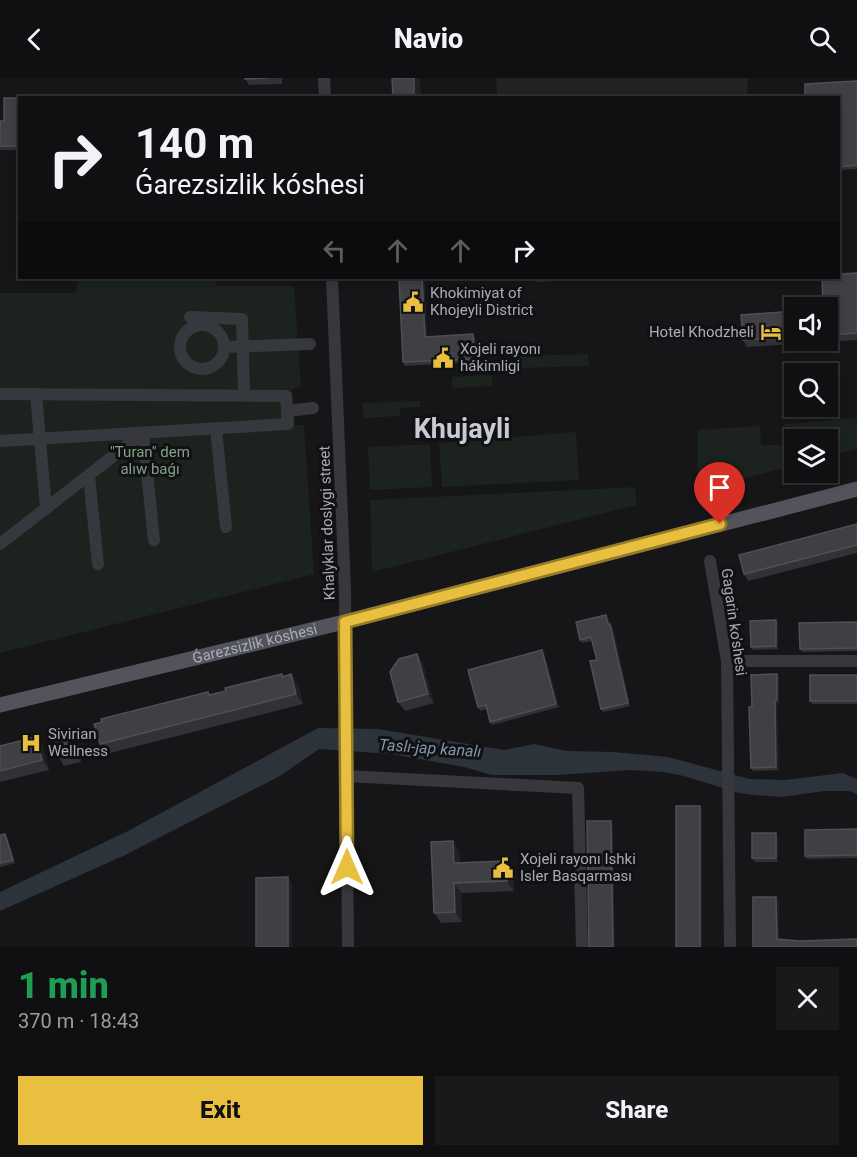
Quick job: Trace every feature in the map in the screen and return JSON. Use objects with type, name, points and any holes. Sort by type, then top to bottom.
[{"type":"main road","name":"Ǵarezsizlik kóshesi","points":[[0,705],[345,622],[857,489]]},
{"type":"street","points":[[324,78],[325,96]]},
{"type":"street","name":"Khalyklar doslygi street","points":[[332,279],[345,622],[348,947]]},
{"type":"street","points":[[197,320],[242,319],[244,395]]},
{"type":"street","points":[[197,320],[215,329],[223,340],[224,347],[220,361],[208,369],[201,370],[187,364],[179,351],[182,336],[194,326],[197,320]]},
{"type":"street","points":[[224,347],[310,344]]},
{"type":"street","points":[[0,394],[286,396],[288,424],[0,441]]},
{"type":"street","points":[[36,394],[46,509]]},
{"type":"street","points":[[287,411],[313,408]]},
{"type":"street","points":[[216,429],[226,527]]},
{"type":"street","points":[[0,544],[142,433]]},
{"type":"street","points":[[142,433],[154,540]]},
{"type":"street","points":[[89,476],[98,564]]},
{"type":"street","name":"Gagarin ko'shesi","points":[[710,561],[727,661],[730,947]]},
{"type":"street","points":[[727,661],[857,661]]},
{"type":"street","points":[[346,776],[578,788],[582,947]]},
{"type":"shaded area","points":[[496,78],[748,78],[747,96],[497,96]]},
{"type":"green space","name":"\"Turan\" dem alıw baǵı","points":[[78,279],[216,279],[216,286],[294,286],[301,387],[292,389],[295,425],[304,425],[314,574],[0,653],[0,293],[76,293]]},
{"type":"green space","points":[[588,354],[589,366],[520,368],[519,356]]},
{"type":"green space","points":[[492,375],[493,386],[452,388],[452,377]]},
{"type":"green space","points":[[420,401],[420,407],[400,408],[400,416],[363,418],[362,403]]},
{"type":"green space","points":[[857,418],[857,449],[838,454],[838,429],[785,429],[785,424]]},
{"type":"green space","points":[[760,426],[761,445],[784,445],[784,468],[700,490],[697,481],[698,430]]},
{"type":"green space","points":[[576,432],[579,480],[442,487],[439,443]]},
{"type":"green space","points":[[430,444],[432,487],[370,490],[368,447]]},
{"type":"green space","points":[[635,487],[637,505],[372,572],[370,500]]},
{"type":"water","name":"Taslı-jap kanalı","points":[[318,728],[378,729],[504,750],[534,744],[567,751],[668,757],[750,779],[785,780],[843,773],[857,779],[857,794],[849,791],[824,791],[782,797],[754,795],[739,793],[684,776],[630,770],[558,775],[492,775],[464,767],[391,754],[319,749],[280,776],[123,856],[0,911],[0,892],[128,831]]},
{"type":"building","points":[[392,78],[414,78],[414,96],[393,96]]},
{"type":"building","points":[[857,81],[857,165],[840,167],[840,96],[805,96],[805,84]]},
{"type":"building","points":[[4,98],[18,98],[18,146],[0,146],[0,121],[4,121]]},
{"type":"building","points":[[857,273],[857,333],[838,334],[838,297],[823,297],[822,279],[840,279],[840,274]]},
{"type":"building","name":"Khokimiyat of Khojeyli District","points":[[399,279],[422,279],[425,337],[473,334],[475,359],[403,362]]},
{"type":"building","points":[[784,312],[784,338],[743,340],[741,315]]},
{"type":"building","points":[[857,524],[857,545],[744,574],[739,555]]},
{"type":"building","points":[[606,615],[628,703],[601,709],[590,661],[597,660],[591,637],[580,640],[576,622]]},
{"type":"building","points":[[776,620],[776,646],[751,647],[750,621]]},
{"type":"building","points":[[857,622],[857,648],[800,649],[799,623]]},
{"type":"building","points":[[542,650],[556,704],[490,722],[486,705],[478,707],[468,670]]},
{"type":"building","points":[[417,654],[428,694],[398,702],[390,672],[399,659]]},
{"type":"building","points":[[282,674],[283,677],[291,674],[296,694],[100,744],[94,724],[102,722],[101,719],[208,692],[209,695],[226,691],[225,688]]},
{"type":"building","points":[[777,674],[776,767],[751,768],[749,707],[752,707],[751,675]]},
{"type":"building","points":[[810,675],[857,675],[857,701],[810,701]]},
{"type":"building","points":[[61,731],[62,734],[69,732],[74,752],[58,756],[52,733]]},
{"type":"building","points":[[36,737],[42,760],[0,771],[0,746]]},
{"type":"building","points":[[676,806],[700,806],[700,947],[676,947]]},
{"type":"building","points":[[587,821],[611,821],[613,947],[589,947]]},
{"type":"building","points":[[857,829],[857,855],[805,856],[805,830]]},
{"type":"building","points":[[752,833],[776,833],[776,858],[752,858]]},
{"type":"building","points":[[5,834],[13,860],[0,863],[0,835]]},
{"type":"building","points":[[453,841],[454,863],[506,861],[507,881],[454,883],[455,912],[434,913],[431,842]]},
{"type":"building","points":[[288,877],[288,947],[256,947],[256,878]]},
{"type":"building","points":[[753,897],[776,897],[777,939],[800,941],[857,939],[857,947],[753,947]]},
{"type":"place","name":"Khokimiyat of Khojeyli District","points":[[413,302]]},
{"type":"place","name":"Hotel Khodzheli","points":[[771,332]]},
{"type":"place","name":"Xojeli rayonı hákimligi","points":[[443,358]]},
{"type":"place","name":"Sivirian Wellness","points":[[31,743]]},
{"type":"place","name":"Xojeli rayonı Ishki Isler Basqarması","points":[[503,868]]},
{"type":"district","name":"Khujayli","points":[[462,429]]},
{"type":"route","points":[[347,867],[345,622],[720,524]]}]
